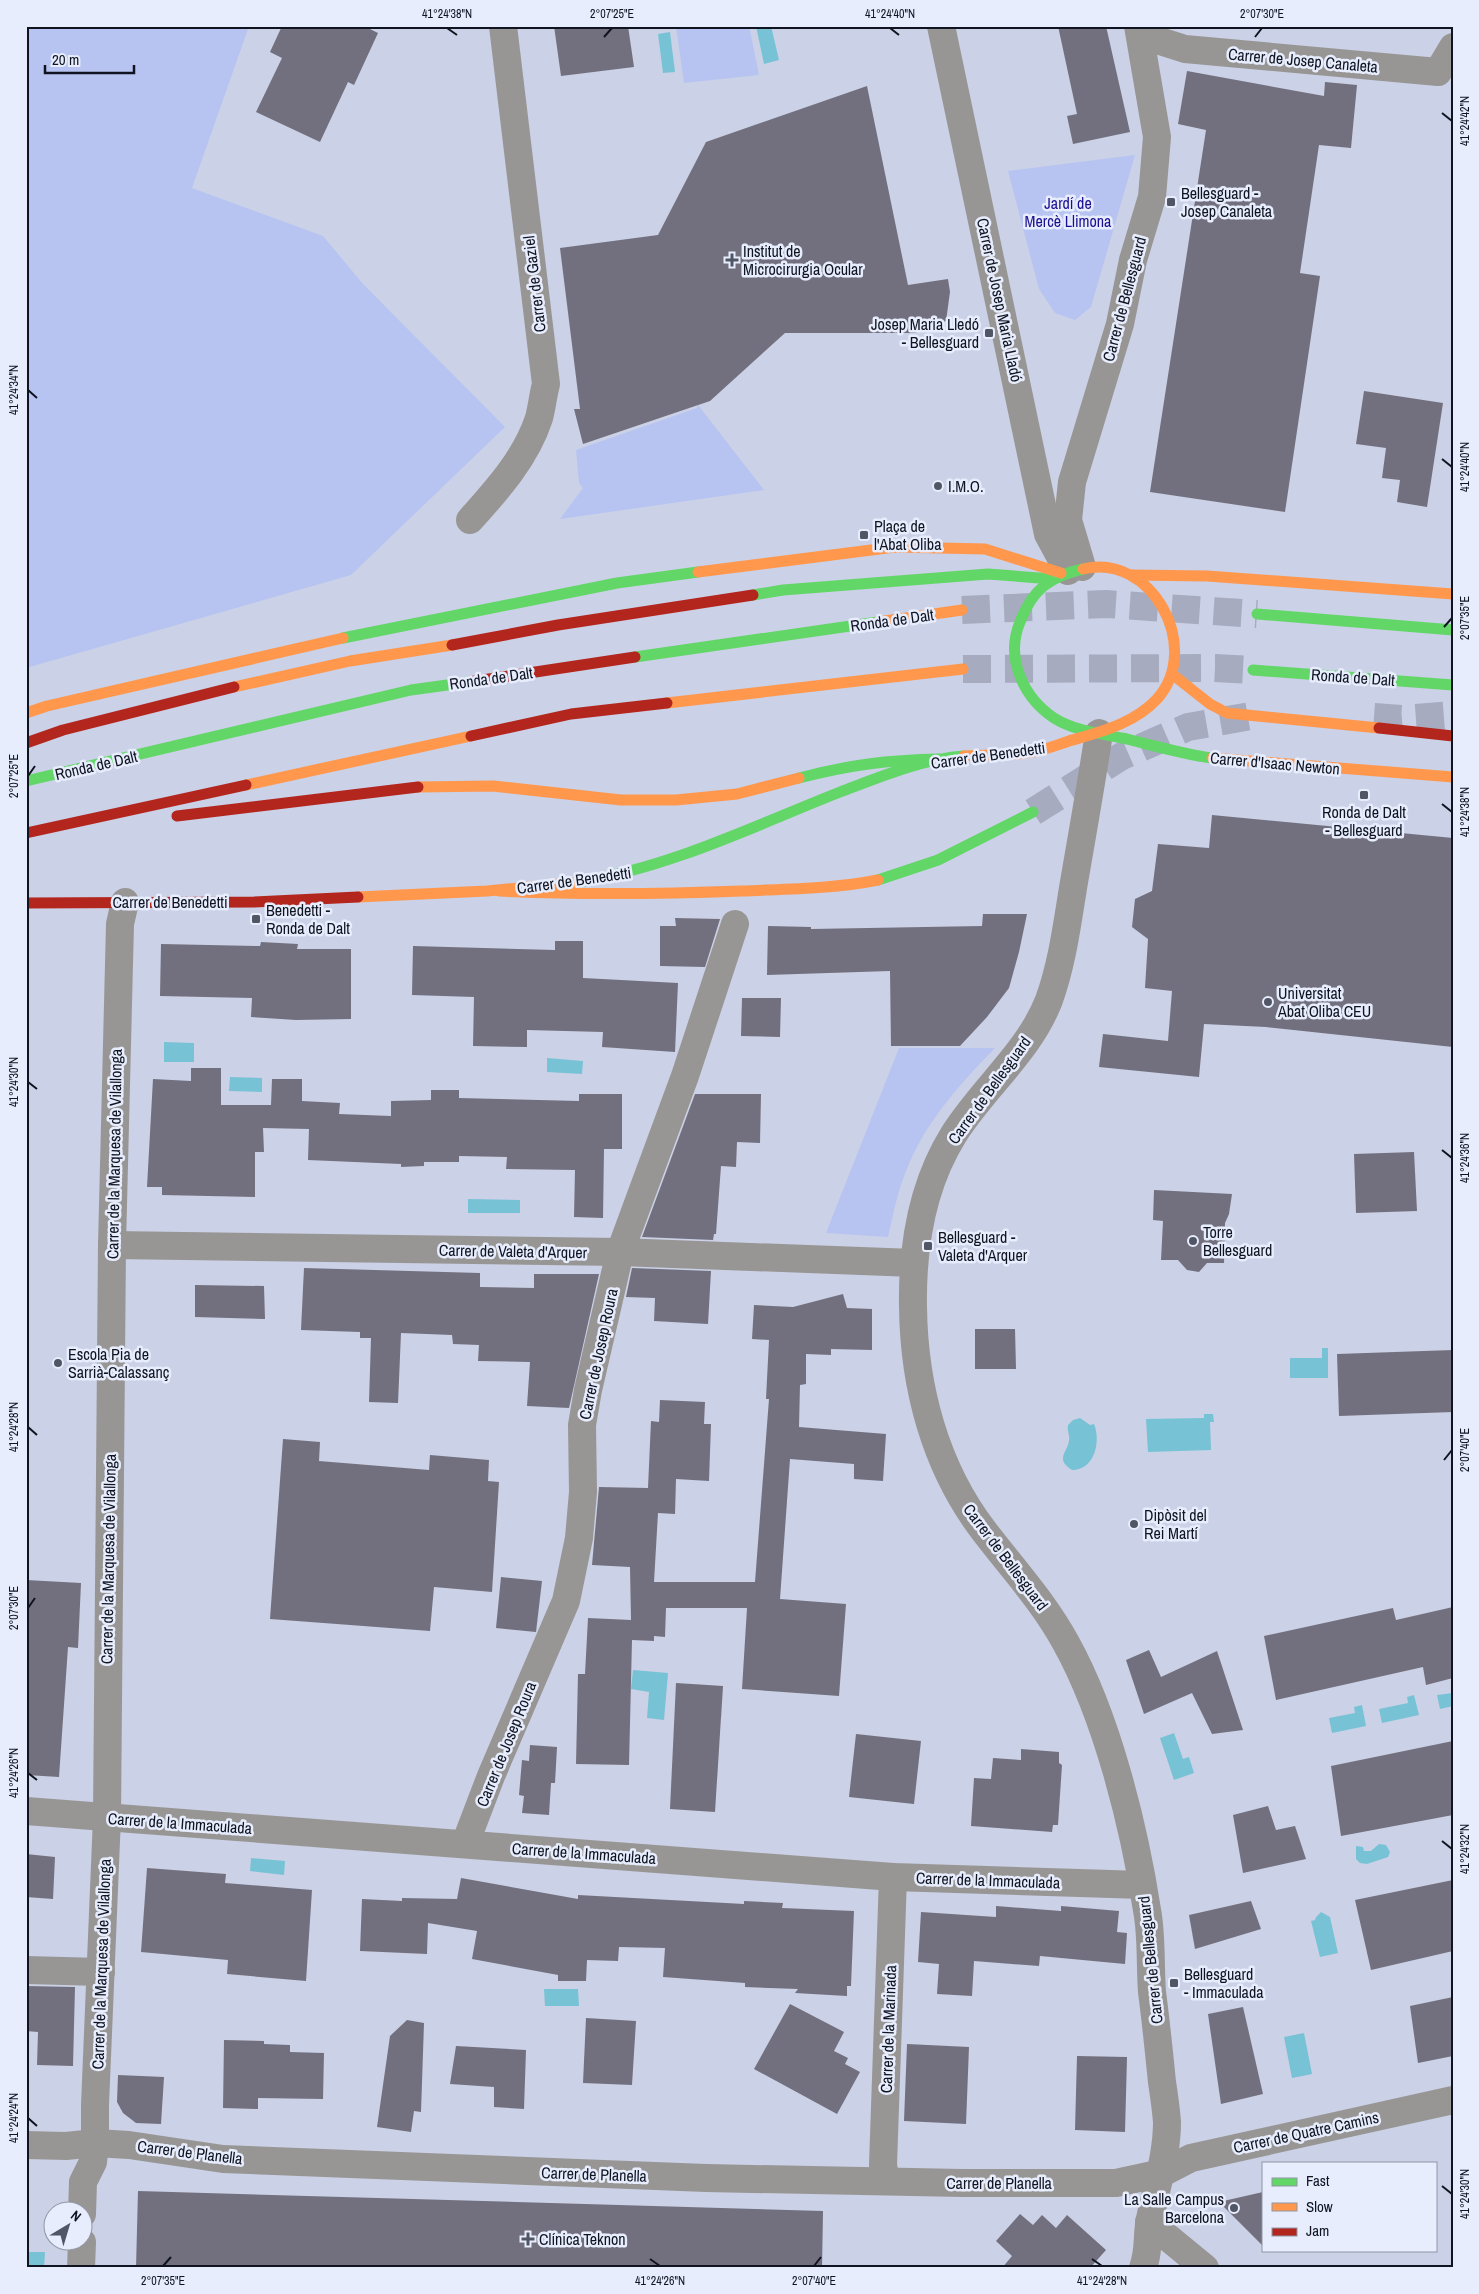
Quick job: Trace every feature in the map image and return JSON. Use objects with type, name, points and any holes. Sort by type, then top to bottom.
[{"type":"main road","points":[[26,713],[47,706],[332,640],[617,583],[895,547],[985,549],[1066,573]]},
{"type":"main road","points":[[26,743],[63,730],[195,696],[350,661],[438,648],[558,625],[783,590],[988,574],[1066,573],[1107,568],[1131,575],[1216,576],[1453,594]]},
{"type":"main road","points":[[1066,573],[1033,595],[1020,612],[1013,642],[1016,672],[1030,699],[1054,718],[1099,733],[1143,713],[1155,702],[1172,674],[1176,652],[1173,628],[1164,607],[1155,594],[1131,575]]},
{"type":"main road","name":"Ronda de Dalt","points":[[26,781],[411,690],[962,610]]},
{"type":"main road","points":[[1257,614],[1453,630]]},
{"type":"main road","points":[[26,833],[571,714],[963,669]]},
{"type":"main road","name":"Ronda de Dalt","points":[[1253,670],[1453,685]]},
{"type":"main road","points":[[1172,674],[1210,704],[1227,713],[1453,736]]},
{"type":"main road","name":"Carrer de Benedetti","points":[[26,903],[256,902],[499,891],[579,882],[635,872],[672,860],[871,782],[939,759],[1032,752],[1099,733]]},
{"type":"main road","name":"Carrer d'Isaac Newton","points":[[1099,733],[1202,757],[1453,777]]},
{"type":"main road","points":[[162,817],[414,787],[493,786],[535,789],[621,800],[676,800],[737,794],[847,766],[895,760],[939,759]]},
{"type":"main road","points":[[499,891],[582,895],[677,895],[799,890],[877,880],[943,857],[1033,812]]},
{"type":"main road","points":[[26,833],[142,820]]},
{"type":"street","name":"Carrer de Gaziel","points":[[470,520],[504,482],[522,453],[539,418],[546,384],[503,26]]},
{"type":"street","name":"Carrer de Josep Maria Lladó","points":[[941,26],[1048,534],[1066,573]]},
{"type":"street","name":"Carrer de Bellesguard","points":[[1066,573],[1072,482],[1120,324],[1133,260],[1152,197],[1157,137],[1139,30]]},
{"type":"street","name":"Carrer de Josep Canaleta","points":[[1139,30],[1185,50],[1438,72],[1453,46]]},
{"type":"street","name":"Carrer de Bellesguard","points":[[1099,733],[1060,961],[1048,1004],[1027,1040],[955,1133],[932,1176],[920,1219],[914,1263],[913,1309],[926,1415],[945,1468],[970,1510],[1042,1602],[1068,1646],[1090,1695],[1113,1760],[1135,1848],[1148,1912],[1152,1985],[1167,2124],[1162,2173],[1149,2222],[1148,2252],[1143,2268]]},
{"type":"street","name":"Carrer de la Marquesa de Vilallonga","points":[[82,2202],[83,2182],[93,2162],[96,2143],[95,2105],[107,1817],[112,1245],[120,924],[125,902]]},
{"type":"street","name":"Carrer de Josep Roura","points":[[466,1844],[491,1776],[566,1601],[579,1538],[583,1492],[582,1425],[588,1390],[620,1252],[685,1076],[735,924]]},
{"type":"street","name":"Carrer de Valeta d'Arquer","points":[[112,1245],[620,1252],[914,1263]]},
{"type":"street","name":"Carrer de la Immaculada","points":[[26,1811],[893,1877],[1142,1885]]},
{"type":"street","name":"Carrer de la Marinada","points":[[886,2181],[883,2165],[893,1877]]},
{"type":"street","points":[[26,1970],[101,1972]]},
{"type":"street","name":"Carrer de Quatre Camins","points":[[1162,2173],[1191,2158],[1453,2100]]},
{"type":"street","name":"Carrer de Planella","points":[[26,2144],[66,2146],[96,2143],[129,2145],[223,2159],[706,2178],[1116,2183],[1162,2173]]},
{"type":"street","points":[[1149,2222],[1205,2268]]},
{"type":"street","points":[[81,2268],[82,2252]]},
{"type":"green space","points":[[26,26],[249,26],[192,188],[323,236],[363,284],[505,427],[351,575],[26,668]]},
{"type":"green space","points":[[676,26],[749,26],[759,75],[684,83]]},
{"type":"green space","name":"Jardí de Mercè Llimona","points":[[1135,155],[1091,307],[1075,320],[1055,313],[1039,289],[1008,171]]},
{"type":"green space","points":[[698,405],[764,490],[560,519],[583,488],[579,483],[576,450],[697,408]]},
{"type":"green space","points":[[899,1048],[995,1048],[953,1094],[929,1126],[910,1162],[900,1189],[888,1237],[826,1233]]},
{"type":"shaded area","points":[[756,26],[771,26],[779,60],[764,64]]},
{"type":"shaded area","points":[[670,32],[675,72],[663,73],[658,34]]},
{"type":"shaded area","points":[[164,1042],[194,1043],[194,1062],[164,1062]]},
{"type":"shaded area","points":[[547,1058],[583,1061],[582,1074],[547,1072]]},
{"type":"shaded area","points":[[230,1077],[262,1078],[262,1092],[229,1091]]},
{"type":"shaded area","points":[[468,1199],[520,1200],[520,1213],[468,1213]]},
{"type":"shaded area","points":[[1322,1348],[1328,1348],[1328,1378],[1290,1378],[1290,1358],[1322,1358]]},
{"type":"shaded area","points":[[1204,1414],[1213,1414],[1214,1422],[1210,1422],[1211,1450],[1148,1452],[1146,1419],[1204,1418]]},
{"type":"shaded area","points":[[1080,1418],[1090,1425],[1094,1424],[1097,1438],[1096,1446],[1091,1460],[1086,1465],[1080,1469],[1072,1470],[1064,1463],[1063,1456],[1069,1441],[1068,1425],[1073,1420]]},
{"type":"shaded area","points":[[633,1670],[668,1673],[664,1720],[647,1718],[649,1692],[631,1689]]},
{"type":"shaded area","points":[[1453,1693],[1453,1706],[1440,1709],[1437,1695]]},
{"type":"shaded area","points":[[1414,1695],[1419,1715],[1382,1723],[1379,1709],[1408,1703],[1407,1697]]},
{"type":"shaded area","points":[[1362,1705],[1366,1726],[1332,1733],[1329,1718],[1355,1713],[1354,1707]]},
{"type":"shaded area","points":[[1174,1733],[1183,1759],[1189,1757],[1194,1773],[1174,1780],[1160,1738]]},
{"type":"shaded area","points":[[1379,1844],[1386,1845],[1390,1852],[1388,1857],[1367,1864],[1360,1863],[1356,1859],[1356,1846],[1363,1847],[1364,1851],[1371,1851]]},
{"type":"shaded area","points":[[251,1858],[285,1861],[284,1875],[250,1871]]},
{"type":"shaded area","points":[[1321,1912],[1330,1917],[1338,1953],[1320,1957],[1311,1921],[1315,1920]]},
{"type":"shaded area","points":[[544,1989],[578,1989],[579,2006],[545,2006]]},
{"type":"shaded area","points":[[1304,2033],[1312,2074],[1292,2078],[1284,2037]]},
{"type":"shaded area","points":[[26,2252],[45,2252],[44,2268],[26,2268]]},
{"type":"building","points":[[282,26],[364,26],[378,33],[354,85],[348,82],[320,142],[256,112],[282,58],[270,52]]},
{"type":"building","points":[[554,26],[628,26],[634,67],[561,76]]},
{"type":"building","points":[[1058,26],[1106,26],[1130,132],[1073,144],[1067,116],[1077,114]]},
{"type":"building","points":[[1187,71],[1324,96],[1325,82],[1357,85],[1351,148],[1319,145],[1300,273],[1320,276],[1285,512],[1150,492],[1206,130],[1178,124]]},
{"type":"building","name":"Institut de Microcirurgia Ocular","points":[[867,86],[908,285],[948,279],[950,292],[946,321],[915,333],[785,333],[710,401],[583,444],[574,409],[580,409],[560,248],[658,235],[706,142]]},
{"type":"building","points":[[1364,391],[1443,403],[1427,507],[1397,502],[1400,480],[1382,478],[1386,448],[1356,444]]},
{"type":"building","points":[[1212,815],[1453,838],[1453,1047],[1266,1027],[1204,1024],[1199,1077],[1099,1067],[1103,1034],[1168,1041],[1172,991],[1145,988],[1148,939],[1132,927],[1135,899],[1152,891],[1158,844],[1209,848]]},
{"type":"building","points":[[983,914],[1027,914],[1009,988],[987,1017],[960,1046],[891,1046],[890,971],[767,975],[768,926],[811,927],[811,929],[982,926]]},
{"type":"building","points":[[675,918],[720,919],[705,967],[660,966],[660,926],[676,926]]},
{"type":"building","points":[[555,941],[583,941],[583,978],[678,983],[675,1052],[602,1047],[603,1032],[527,1030],[527,1047],[473,1046],[474,997],[412,995],[413,946],[555,950]]},
{"type":"building","points":[[261,942],[298,944],[297,949],[351,949],[351,1019],[296,1020],[251,1017],[252,998],[160,996],[161,944],[260,946]]},
{"type":"building","points":[[742,998],[781,998],[780,1037],[741,1036]]},
{"type":"building","points":[[191,1068],[221,1068],[221,1105],[271,1105],[272,1079],[302,1079],[302,1101],[340,1103],[339,1114],[391,1116],[391,1101],[431,1100],[431,1090],[459,1090],[459,1098],[579,1101],[579,1094],[622,1094],[622,1149],[604,1149],[603,1218],[574,1217],[575,1170],[506,1169],[507,1157],[459,1156],[459,1162],[424,1162],[424,1166],[401,1167],[401,1164],[308,1160],[309,1129],[263,1128],[264,1152],[255,1152],[255,1197],[162,1195],[162,1187],[147,1187],[153,1079],[191,1081]]},
{"type":"building","points":[[695,1094],[761,1094],[760,1143],[737,1142],[736,1167],[721,1166],[716,1234],[714,1234],[713,1240],[642,1237]]},
{"type":"building","points":[[1414,1152],[1417,1211],[1356,1213],[1354,1154]]},
{"type":"building","name":"Torre Bellesguard","points":[[1154,1190],[1232,1194],[1229,1214],[1225,1223],[1224,1263],[1207,1263],[1199,1272],[1187,1270],[1178,1260],[1161,1260],[1163,1221],[1153,1220]]},
{"type":"building","points":[[304,1268],[480,1273],[480,1287],[534,1288],[534,1274],[599,1274],[569,1408],[527,1406],[530,1362],[478,1361],[479,1345],[453,1344],[452,1335],[401,1333],[398,1403],[369,1402],[371,1338],[360,1338],[360,1332],[301,1330]]},
{"type":"building","points":[[632,1268],[711,1271],[708,1324],[654,1321],[655,1298],[626,1297]]},
{"type":"building","points":[[195,1285],[264,1286],[265,1319],[195,1317]]},
{"type":"building","points":[[843,1294],[847,1308],[872,1309],[872,1350],[831,1349],[831,1355],[806,1354],[806,1384],[800,1385],[799,1427],[886,1434],[883,1481],[854,1479],[854,1464],[790,1459],[780,1599],[846,1604],[839,1696],[742,1689],[747,1608],[666,1608],[665,1637],[654,1636],[654,1641],[632,1640],[629,1765],[576,1764],[578,1674],[585,1674],[588,1618],[631,1620],[630,1567],[592,1565],[599,1487],[648,1488],[651,1421],[659,1422],[660,1400],[705,1402],[704,1424],[711,1424],[709,1481],[676,1479],[675,1514],[658,1513],[654,1582],[755,1582],[769,1399],[766,1399],[769,1340],[752,1339],[754,1305],[793,1307]]},
{"type":"building","points":[[975,1329],[1015,1329],[1016,1369],[975,1369]]},
{"type":"building","points":[[1453,1350],[1453,1412],[1339,1416],[1337,1354]]},
{"type":"building","points":[[283,1439],[320,1442],[319,1461],[429,1470],[430,1455],[489,1460],[488,1481],[499,1482],[492,1592],[434,1587],[430,1631],[270,1619]]},
{"type":"building","points":[[501,1577],[542,1581],[536,1632],[496,1628]]},
{"type":"building","points":[[26,1580],[81,1583],[78,1648],[68,1647],[59,1777],[26,1775]]},
{"type":"building","points":[[1453,1607],[1453,1678],[1426,1685],[1423,1667],[1276,1700],[1264,1636],[1393,1608],[1396,1620]]},
{"type":"building","points":[[1149,1650],[1161,1677],[1217,1651],[1243,1730],[1212,1734],[1192,1693],[1144,1714],[1126,1660]]},
{"type":"building","points":[[676,1683],[723,1686],[715,1812],[670,1809]]},
{"type":"building","points":[[856,1734],[921,1741],[914,1804],[849,1797]]},
{"type":"building","points":[[1453,1741],[1453,1815],[1341,1836],[1331,1766]]},
{"type":"building","points":[[530,1745],[557,1747],[555,1783],[551,1783],[549,1815],[522,1813],[524,1796],[519,1795],[522,1760],[529,1761]]},
{"type":"building","points":[[1021,1749],[1059,1752],[1059,1763],[1062,1765],[1058,1825],[1053,1825],[1052,1832],[971,1826],[974,1778],[991,1779],[993,1758],[1021,1760]]},
{"type":"building","points":[[1268,1806],[1276,1830],[1295,1826],[1306,1859],[1243,1873],[1233,1815]]},
{"type":"building","points":[[26,1854],[55,1857],[53,1899],[26,1897]]},
{"type":"building","points":[[147,1868],[226,1874],[225,1883],[312,1890],[306,1981],[227,1974],[228,1960],[141,1952]]},
{"type":"building","points":[[461,1878],[578,1899],[578,1895],[744,1904],[744,1901],[783,1903],[782,1908],[854,1911],[851,1986],[847,1986],[847,1996],[795,1993],[798,1989],[745,1987],[745,1983],[663,1977],[665,1948],[619,1947],[618,1961],[587,1960],[586,1981],[558,1981],[558,1975],[472,1959],[477,1931],[428,1923],[427,1954],[360,1951],[362,1899],[402,1901],[402,1898],[457,1899]]},
{"type":"building","points":[[1453,1880],[1453,1951],[1371,1970],[1355,1900]]},
{"type":"building","points":[[1251,1901],[1261,1929],[1195,1949],[1189,1915]]},
{"type":"building","points":[[996,1906],[1061,1911],[1061,1906],[1119,1911],[1117,1932],[1127,1933],[1125,1964],[1040,1956],[1039,1966],[974,1961],[972,1996],[937,1994],[939,1964],[918,1962],[921,1912],[996,1917]]},
{"type":"building","points":[[26,1986],[75,1987],[73,2066],[37,2065],[38,2032],[26,2031]]},
{"type":"building","points":[[1453,1997],[1453,2056],[1418,2063],[1410,2006]]},
{"type":"building","points":[[790,2004],[844,2032],[834,2051],[848,2058],[845,2064],[860,2072],[837,2114],[754,2069]]},
{"type":"building","points":[[1243,2007],[1263,2094],[1221,2104],[1208,2014]]},
{"type":"building","points":[[586,2018],[636,2021],[632,2085],[583,2083]]},
{"type":"building","points":[[407,2020],[424,2023],[421,2112],[414,2111],[411,2132],[377,2127],[390,2036]]},
{"type":"building","points":[[224,2040],[264,2041],[264,2044],[290,2045],[290,2052],[324,2053],[323,2099],[258,2098],[258,2109],[223,2108]]},
{"type":"building","points":[[907,2044],[969,2047],[966,2124],[904,2121]]},
{"type":"building","points":[[456,2046],[526,2050],[524,2109],[494,2107],[494,2087],[450,2084]]},
{"type":"building","points":[[1077,2056],[1127,2057],[1125,2132],[1075,2130]]},
{"type":"building","points":[[118,2075],[164,2077],[161,2124],[136,2123],[123,2113],[117,2102]]},
{"type":"building","name":"Clínica Teknon","points":[[138,2191],[823,2211],[822,2268],[136,2268]]},
{"type":"building","points":[[1262,2192],[1262,2245],[1219,2202]]},
{"type":"building","points":[[1020,2214],[1033,2225],[1042,2215],[1056,2228],[1067,2215],[1106,2250],[1090,2268],[1002,2268],[1012,2256],[996,2241]]},
{"type":"tunnel","points":[[962,610],[1106,604],[1257,614]]},
{"type":"tunnel","points":[[963,669],[1215,668],[1253,670]]},
{"type":"tunnel","points":[[1374,717],[1401,719],[1453,715]]},
{"type":"tunnel","points":[[1033,812],[1122,756],[1188,727],[1251,716]]},
{"type":"traffic: fast","points":[[1083,569],[1052,580],[1030,601],[1025,611],[1016,636],[1015,649],[1016,663],[1026,688],[1043,709],[1054,718],[1070,726],[1212,758]]},
{"type":"traffic: fast","points":[[343,638],[617,583],[698,572]]},
{"type":"traffic: fast","points":[[753,595],[783,590],[988,574],[1052,579]]},
{"type":"traffic: fast","points":[[1257,614],[1453,630]]},
{"type":"traffic: fast","points":[[635,657],[878,622]]},
{"type":"traffic: fast","points":[[1253,670],[1453,685]]},
{"type":"traffic: fast","points":[[26,781],[411,690],[469,682]]},
{"type":"traffic: fast","points":[[579,882],[613,875],[679,856],[840,792],[901,770],[933,761],[964,756]]},
{"type":"traffic: fast","points":[[799,778],[868,764],[939,759]]},
{"type":"traffic: fast","points":[[878,880],[938,860],[1033,812]]},
{"type":"traffic: slow","points":[[698,572],[895,547],[985,549],[1061,573]]},
{"type":"traffic: slow","points":[[964,756],[1015,754],[1046,749],[1116,726],[1138,715],[1157,699],[1170,678],[1175,655],[1172,631],[1163,608],[1149,589],[1130,575],[1108,568],[1083,569]]},
{"type":"traffic: slow","points":[[1131,575],[1207,576],[1453,594]]},
{"type":"traffic: slow","points":[[878,622],[962,610]]},
{"type":"traffic: slow","points":[[26,713],[47,706],[343,638]]},
{"type":"traffic: slow","points":[[234,687],[350,661],[452,645]]},
{"type":"traffic: slow","points":[[667,703],[963,669]]},
{"type":"traffic: slow","points":[[1172,674],[1210,704],[1227,713],[1379,728]]},
{"type":"traffic: slow","points":[[246,785],[471,736]]},
{"type":"traffic: slow","points":[[1212,758],[1453,777]]},
{"type":"traffic: slow","points":[[418,787],[493,786],[621,800],[676,800],[737,794],[799,778]]},
{"type":"traffic: slow","points":[[499,891],[590,894],[712,892],[827,887],[878,880]]},
{"type":"traffic: slow","points":[[358,897],[487,891],[579,882]]},
{"type":"traffic: jam","points":[[452,645],[558,625],[753,595]]},
{"type":"traffic: jam","points":[[469,682],[635,657]]},
{"type":"traffic: jam","points":[[26,743],[63,730],[234,687]]},
{"type":"traffic: jam","points":[[471,736],[571,714],[667,703]]},
{"type":"traffic: jam","points":[[1379,728],[1453,736]]},
{"type":"traffic: jam","points":[[26,833],[246,785]]},
{"type":"traffic: jam","points":[[177,816],[418,787]]},
{"type":"traffic: jam","points":[[26,903],[254,902],[358,897]]},
{"type":"place","name":"Bellesguard - Josep Canaleta","points":[[1171,202]]},
{"type":"place","name":"Institut de Microcirurgia Ocular","points":[[732,260]]},
{"type":"place","name":"Josep Maria Lledó - Bellesguard","points":[[989,333]]},
{"type":"place","name":"I.M.O.","points":[[938,486]]},
{"type":"place","name":"Plaça de l'Abat Oliba","points":[[864,535]]},
{"type":"place","name":"Ronda de Dalt - Bellesguard","points":[[1364,795]]},
{"type":"place","name":"Benedetti - Ronda de Dalt","points":[[256,919]]},
{"type":"place","name":"Universitat Abat Oliba CEU","points":[[1268,1002]]},
{"type":"place","name":"Torre Bellesguard","points":[[1193,1241]]},
{"type":"place","name":"Bellesguard - Valeta d'Arquer","points":[[928,1246]]},
{"type":"place","name":"Escola Pia de Sarrià-Calassanç","points":[[58,1363]]},
{"type":"place","name":"Dipòsit del Rei Martí","points":[[1134,1524]]},
{"type":"place","name":"Bellesguard - Immaculada","points":[[1174,1983]]},
{"type":"place","name":"La Salle Campus Barcelona","points":[[1234,2208]]},
{"type":"place","name":"Clínica Teknon","points":[[528,2239]]}]
